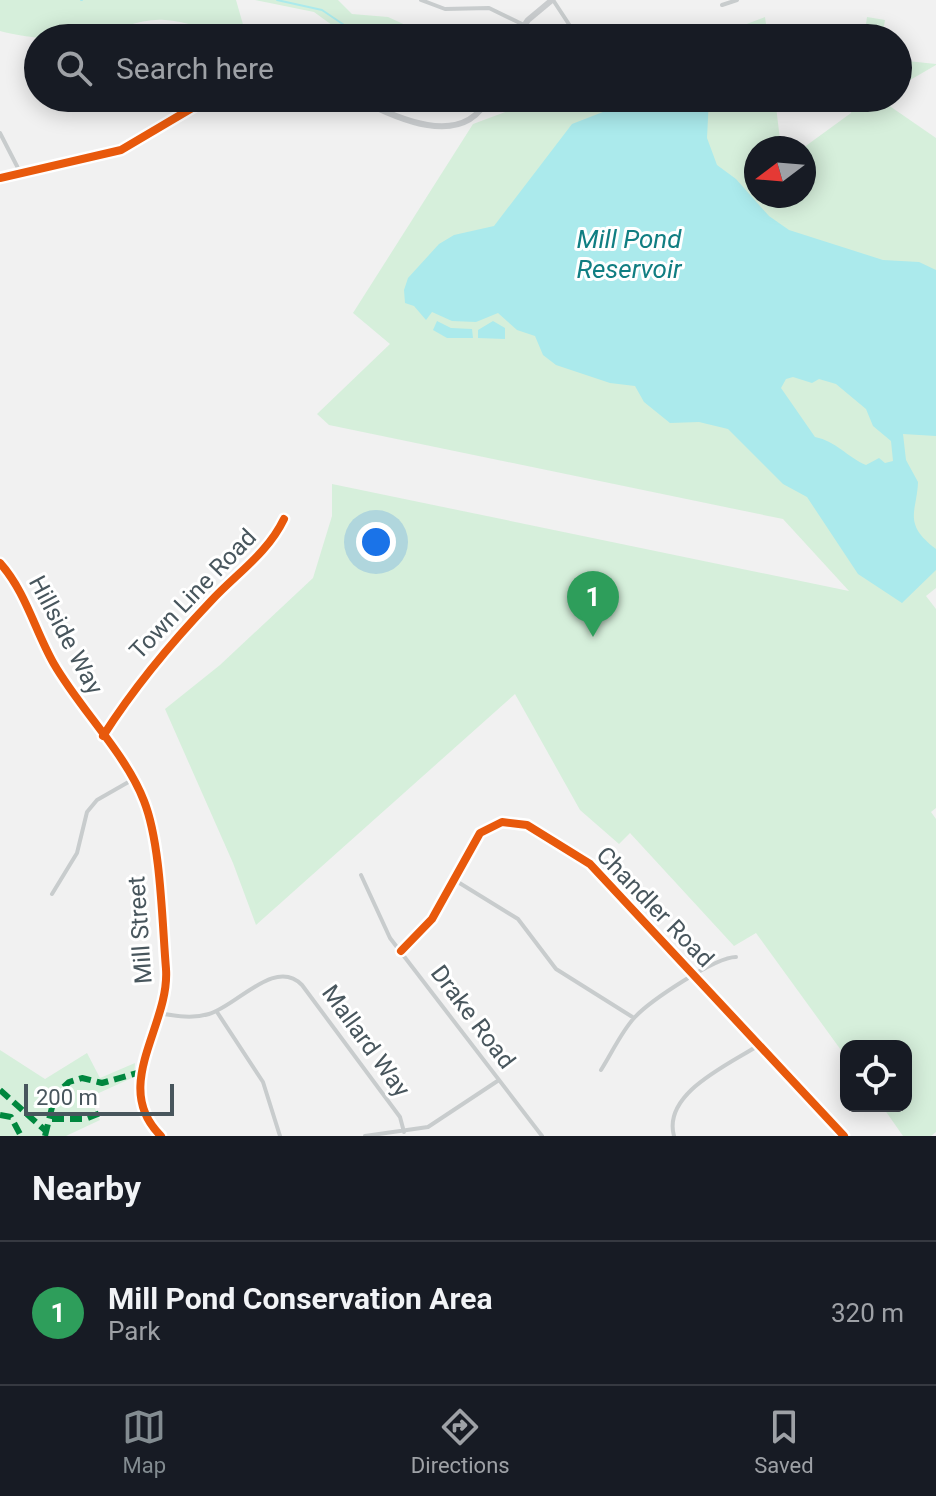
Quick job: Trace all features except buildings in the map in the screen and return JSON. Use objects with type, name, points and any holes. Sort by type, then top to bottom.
[{"type":"street","points":[[421,0],[445,9],[485,7],[522,24]]},
{"type":"street","points":[[525,24],[552,0],[568,24]]},
{"type":"street","points":[[722,5],[737,0]]},
{"type":"street","points":[[0,178],[121,150],[185,112]]},
{"type":"street","points":[[386,112],[425,124],[451,126],[470,120],[477,112]]},
{"type":"street","points":[[0,133],[20,172]]},
{"type":"street","name":"Town Line Road","points":[[103,736],[151,665],[223,589],[262,554],[284,519]]},
{"type":"street","name":"Hillside Way","points":[[0,563],[20,590],[54,664],[96,727]]},
{"type":"street","name":"Mill Street","points":[[96,727],[145,802],[153,836],[166,973],[159,1013],[143,1059],[140,1083],[148,1120],[161,1136]]},
{"type":"street","points":[[52,894],[77,854],[81,826],[90,807],[132,780]]},
{"type":"street","name":"Chandler Road","points":[[401,951],[432,919],[469,847],[483,830],[502,822],[523,823],[590,864],[844,1136]]},
{"type":"street","name":"Drake Road","points":[[361,875],[384,928],[542,1136]]},
{"type":"street","points":[[453,879],[518,919],[556,969],[634,1018]]},
{"type":"street","points":[[601,1070],[634,1018],[694,976],[728,957],[736,957]]},
{"type":"street","name":"Mallard Way","points":[[159,1013],[191,1017],[217,1012],[273,977],[295,978],[400,1117],[404,1132]]},
{"type":"street","points":[[217,1012],[263,1082],[280,1136]]},
{"type":"street","points":[[674,1136],[672,1119],[682,1101],[704,1081],[759,1045]]},
{"type":"street","points":[[365,1136],[430,1126],[499,1080]]},
{"type":"green space","points":[[0,0],[236,0],[243,24],[188,24],[156,20],[135,24],[24,24],[24,35],[0,31]]},
{"type":"green space","points":[[255,0],[338,0],[352,14],[388,17],[403,24],[330,24],[314,12]]},
{"type":"green space","points":[[765,17],[766,24],[746,24]]},
{"type":"green space","points":[[867,17],[885,20],[884,24],[866,24]]},
{"type":"green space","points":[[912,61],[936,65],[912,79]]},
{"type":"green space","points":[[505,112],[777,112],[780,136],[744,136],[744,208],[816,208],[816,139],[851,112],[898,112],[936,138],[936,588],[926,596],[936,609],[936,808],[931,812],[936,819],[936,1132],[931,1136],[903,1136],[886,1112],[912,1112],[912,1040],[840,1040],[840,1049],[756,933],[734,946],[630,833],[619,844],[580,810],[515,694],[256,925],[233,863],[165,709],[220,665],[313,578],[332,516],[332,484],[849,591],[783,519],[329,425],[317,414],[390,344],[353,313],[473,124]]},
{"type":"green space","points":[[0,1050],[45,1079],[87,1053],[100,1078],[135,1063],[134,1077],[90,1097],[100,1120],[66,1136],[0,1136]]},
{"type":"water","name":"Mill Pond Reservoir","points":[[603,112],[708,112],[707,138],[717,165],[744,188],[744,208],[762,208],[789,230],[883,260],[919,262],[936,270],[936,436],[903,434],[906,460],[918,482],[915,524],[925,540],[936,549],[936,570],[902,603],[858,574],[807,497],[783,484],[728,429],[699,422],[670,423],[644,402],[635,386],[610,383],[556,365],[543,355],[535,336],[517,330],[498,313],[476,322],[452,321],[432,312],[426,320],[414,306],[405,303],[404,290],[408,278],[439,244],[454,235],[494,226],[572,124]],"holes":[[[793,377],[812,383],[819,379],[836,384],[866,409],[873,426],[891,441],[893,461],[885,463],[879,458],[866,465],[815,437],[781,388],[786,379]]]},
{"type":"water","points":[[437,321],[451,328],[472,329],[473,338],[447,338],[433,330]]},
{"type":"water","points":[[493,321],[505,328],[505,339],[478,338],[478,330]]},
{"type":"waterway","points":[[277,0],[322,10],[343,24]]},
{"type":"marked path","points":[[45,1136],[55,1095],[69,1082],[82,1078],[102,1083],[141,1072]]},
{"type":"marked path","points":[[0,1090],[47,1132]]},
{"type":"marked path","points":[[52,1119],[85,1119],[103,1112]]},
{"type":"marked path","points":[[0,1115],[11,1117],[21,1136]]},
{"type":"cycle path","points":[[0,178],[121,150],[185,112]]},
{"type":"cycle path","points":[[103,736],[167,649],[260,553],[284,519]]},
{"type":"cycle path","points":[[0,563],[24,599],[54,664],[136,783],[150,819],[160,884],[166,969],[160,1012],[141,1076],[141,1097],[147,1117],[161,1136]]},
{"type":"cycle path","points":[[401,951],[432,919],[480,833],[502,822],[527,825],[590,864],[844,1136]]},
{"type":"place","name":"Mill Pond Conservation Area","points":[[593,637]]}]
